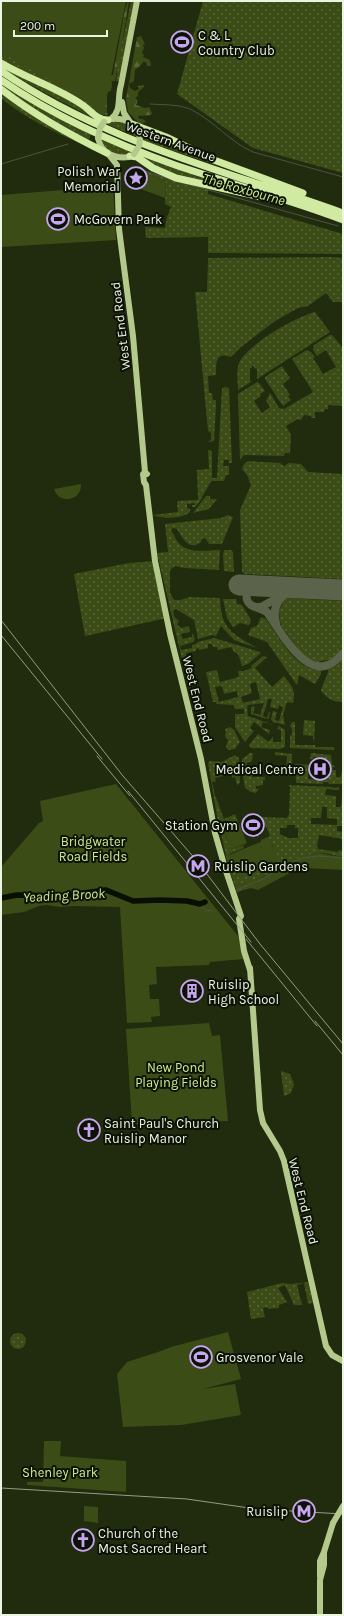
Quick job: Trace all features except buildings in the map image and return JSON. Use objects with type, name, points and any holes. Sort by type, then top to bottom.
[{"type":"highway","points":[[1,63],[71,98],[85,106],[98,118],[108,121]]},
{"type":"highway","name":"Western Avenue","points":[[1,71],[39,96],[70,113],[115,133],[178,158],[277,189],[343,216]]},
{"type":"highway","name":"Western Avenue","points":[[1,80],[36,102],[66,118],[137,150],[210,176],[343,216]]},
{"type":"highway","points":[[1,89],[40,116],[108,154]]},
{"type":"highway","points":[[131,123],[166,137],[214,160],[302,193],[343,216]]},
{"type":"highway","points":[[131,156],[136,157],[152,168],[176,178],[343,216]]},
{"type":"main road","points":[[121,86],[122,107],[127,119],[139,133],[140,138],[139,146],[131,156],[117,157],[108,154],[100,145],[98,138],[100,128],[118,112],[119,91],[137,1]]},
{"type":"main road","points":[[108,121],[121,119],[131,123]]},
{"type":"main road","name":"West End Road","points":[[108,154],[117,165],[119,229],[133,336],[145,471],[148,479],[148,483],[146,485],[155,561],[169,629],[201,759],[224,868],[242,917],[239,919],[244,951],[250,970],[258,1095],[261,1117],[284,1160],[326,1346],[332,1355],[343,1361]]},
{"type":"main road","name":"West End Road","points":[[118,180],[121,162],[131,156]]},
{"type":"main road","points":[[320,1615],[320,1580],[322,1563],[320,1559],[324,1552],[333,1523],[343,1506]]},
{"type":"green space","points":[[1,1],[126,1],[104,112],[1,52]]},
{"type":"green space","points":[[128,1],[115,79],[111,81],[111,91],[107,92],[110,76],[113,75],[125,9]]},
{"type":"green space","points":[[129,1],[122,44],[131,1],[135,1],[119,81],[116,81],[118,64],[115,81],[113,81]]},
{"type":"green space","points":[[203,1],[343,1],[343,173],[253,148],[177,94]]},
{"type":"green space","points":[[141,36],[145,44],[143,45],[143,57],[150,60],[151,66],[147,66],[146,62],[143,62],[135,70],[134,81],[129,84],[130,88],[135,91],[139,89],[138,86],[144,85],[144,87],[138,92],[138,96],[135,98],[138,100],[136,105],[145,108],[149,107],[152,113],[151,115],[138,116],[139,119],[143,119],[146,122],[140,124],[128,112],[126,99],[137,37]]},
{"type":"green space","points":[[1,52],[107,97],[108,115],[103,115],[102,117],[1,61]]},
{"type":"green space","points":[[1,65],[62,97],[86,111],[97,120],[1,68]]},
{"type":"green space","points":[[1,84],[91,134],[88,142],[32,109],[1,88]]},
{"type":"green space","points":[[1,92],[81,144],[29,118],[1,98]]},
{"type":"green space","points":[[119,121],[131,127],[135,131],[137,137],[107,124]]},
{"type":"green space","points":[[142,131],[249,175],[250,177],[143,140]]},
{"type":"green space","points":[[101,138],[131,152],[124,155],[117,155],[110,152],[103,147]]},
{"type":"green space","points":[[139,156],[199,177],[243,190],[190,180],[158,168]]},
{"type":"green space","points":[[133,167],[144,173],[166,181],[165,198],[125,183],[127,180],[127,172]]},
{"type":"green space","points":[[145,171],[208,190],[208,194],[343,234],[343,254],[208,253],[208,237],[146,238],[145,227],[165,228],[171,207],[165,204],[166,181],[143,173]]},
{"type":"green space","name":"McGovern Park","points":[[113,186],[116,240],[1,247],[1,195]]},
{"type":"green space","points":[[208,258],[343,258],[343,302],[333,302],[326,293],[308,306],[298,308],[275,321],[241,347],[231,357],[219,357],[216,366],[216,375],[208,376],[209,393],[212,393],[213,400],[216,400],[216,406],[214,441],[208,442],[211,440],[211,433],[208,431],[195,292],[207,292]]},
{"type":"green space","points":[[315,312],[330,332],[257,379],[257,369],[252,366],[252,368],[250,368],[250,381],[252,381],[238,390],[238,366],[251,348],[284,326]]},
{"type":"green space","points":[[332,335],[343,348],[343,406],[328,405],[328,409],[325,409],[324,412],[315,412],[315,418],[304,415],[301,420],[298,419],[286,426],[291,435],[290,453],[285,453],[284,456],[244,455],[240,460],[238,394],[257,382],[259,383],[265,391],[254,401],[262,413],[270,407],[266,401],[270,393],[279,408],[284,409],[313,392],[292,359],[307,350],[315,357],[313,358],[323,374],[336,367],[326,350],[317,356],[313,350],[314,345]]},
{"type":"green space","points":[[282,366],[290,378],[283,384],[290,395],[288,396],[291,400],[283,406],[265,379],[265,377]]},
{"type":"green space","points":[[222,388],[229,388],[232,463],[229,463],[229,460],[224,460],[223,466],[229,466],[229,475],[226,475],[224,481],[211,481],[195,507],[192,507],[192,505],[195,505],[194,503],[187,504],[187,508],[190,509],[190,512],[187,514],[172,518],[153,515],[178,512],[177,501],[198,500],[197,470],[209,469],[208,450],[212,451],[212,478],[217,478]]},
{"type":"green space","points":[[248,461],[280,463],[284,466],[289,463],[301,464],[308,472],[343,474],[343,579],[245,574],[242,572],[240,510],[251,485],[247,475],[242,469],[244,464]]},
{"type":"green space","points":[[81,484],[78,494],[70,499],[60,497],[54,489]]},
{"type":"green space","points":[[206,496],[210,496],[210,499],[217,499],[209,509],[193,513]]},
{"type":"green space","points":[[228,515],[233,517],[222,544],[209,544],[206,539],[203,538],[197,545],[189,544],[177,529],[173,528],[171,530],[177,541],[186,548],[197,551],[220,550],[219,570],[175,566],[170,570],[170,593],[174,600],[190,597],[220,598],[221,609],[226,624],[235,634],[257,648],[234,640],[221,626],[216,636],[212,635],[198,639],[194,620],[176,609],[173,613],[175,618],[179,621],[177,625],[182,628],[189,626],[190,632],[181,634],[182,639],[192,637],[193,634],[195,639],[193,642],[180,646],[181,650],[192,648],[192,645],[198,642],[214,638],[261,653],[248,664],[242,666],[238,654],[234,652],[231,647],[218,650],[217,647],[208,644],[208,648],[199,650],[199,648],[196,649],[196,651],[186,653],[188,666],[186,666],[194,702],[192,702],[157,553],[168,552],[165,524],[221,518]]},
{"type":"green space","points":[[224,550],[231,550],[233,552],[234,572],[224,571]]},
{"type":"green space","points":[[155,561],[167,618],[85,636],[74,574],[129,563]]},
{"type":"green space","points":[[287,598],[343,601],[343,646],[333,659],[317,662],[304,657],[280,622],[279,611],[284,600]]},
{"type":"green space","points":[[223,599],[236,599],[237,604],[242,605],[251,620],[250,624],[240,623],[233,627],[227,618]]},
{"type":"green space","points":[[261,617],[266,619],[289,652],[296,659],[312,669],[321,670],[321,674],[315,684],[299,675],[297,685],[267,642],[248,635],[251,628],[257,626]]},
{"type":"green space","points":[[263,656],[267,657],[255,668],[272,687],[284,676],[293,688],[294,698],[293,703],[287,702],[283,715],[285,725],[273,722],[271,719],[273,711],[277,712],[275,720],[279,721],[283,707],[279,705],[278,709],[270,707],[272,699],[268,699],[263,716],[267,718],[270,712],[269,718],[267,719],[251,714],[251,707],[255,706],[253,713],[260,715],[264,703],[248,705],[248,716],[274,725],[263,722],[261,727],[270,730],[269,734],[254,722],[250,728],[254,731],[245,742],[235,727],[235,714],[244,714],[244,709],[235,709],[234,705],[216,704],[216,702],[213,702],[206,672],[217,670],[220,682],[239,677],[238,671],[244,671],[252,668],[251,666]],"holes":[[[256,682],[260,699],[243,703],[241,697],[252,693],[250,684]],[[222,686],[224,694],[237,691],[238,697],[219,702],[215,687]]]},
{"type":"green space","points":[[343,660],[343,702],[333,701],[321,691],[328,669],[336,666]]},
{"type":"green space","points":[[304,720],[315,721],[314,744],[313,736],[303,735]]},
{"type":"green space","points":[[292,722],[295,722],[295,745],[334,747],[334,750],[290,748],[290,736],[292,734],[292,729],[290,726]]},
{"type":"green space","points":[[279,726],[285,730],[285,747],[280,749],[251,748],[249,745],[258,734],[269,742],[273,736],[273,742],[281,742],[281,730],[277,729]]},
{"type":"green space","points":[[230,727],[234,730],[240,742],[235,749],[228,750],[226,747],[228,740],[225,736],[225,729]]},
{"type":"green space","points":[[275,752],[292,754],[292,773],[290,776],[279,776],[280,767],[286,768],[287,756],[275,755]]},
{"type":"green space","points":[[250,753],[253,753],[252,761],[247,763],[246,766],[252,770],[252,777],[265,777],[265,780],[263,780],[263,785],[256,786],[256,789],[259,789],[256,793],[245,788],[242,771],[242,759]]},
{"type":"green space","points":[[311,753],[331,755],[332,764],[335,767],[333,767],[332,770],[336,770],[336,776],[338,778],[341,776],[342,771],[343,784],[329,784],[328,782],[323,782],[323,784],[296,783],[295,764],[317,765],[316,773],[308,773],[308,779],[323,780],[324,758],[313,757],[313,759],[310,759]]},
{"type":"green space","points":[[235,755],[239,758],[240,783],[237,785],[235,777],[232,778],[231,774],[215,778],[216,781],[212,782],[224,819],[235,814],[238,821],[223,828],[231,849],[247,844],[243,846],[244,848],[229,854],[233,864],[274,848],[270,839],[261,842],[261,840],[270,836],[262,817],[287,818],[289,814],[290,786],[287,785],[333,788],[339,787],[339,790],[326,789],[325,795],[336,796],[336,807],[341,807],[343,796],[343,826],[337,826],[337,831],[343,832],[343,839],[319,835],[317,846],[318,849],[338,852],[339,850],[343,851],[343,857],[324,853],[311,854],[290,862],[257,879],[235,886],[228,865],[217,816],[208,763],[210,761],[222,762]],"holes":[[[322,807],[327,807],[327,818],[337,819],[337,825],[311,824],[311,818],[321,818]],[[287,825],[295,825],[295,828],[298,828],[298,838],[288,838],[280,834],[280,828],[287,828]]]},
{"type":"green space","name":"Bridgwater Road Fields","points":[[116,784],[238,936],[244,959],[210,962],[209,965],[156,967],[157,984],[149,985],[150,999],[159,999],[160,1016],[151,1017],[152,1022],[127,1023],[120,907],[60,907],[46,905],[24,912],[1,915],[1,867],[39,823],[43,821],[40,801]]},
{"type":"green space","points":[[238,821],[247,843],[231,849],[223,828]]},
{"type":"green space","points":[[270,838],[273,847],[275,847],[279,860],[238,877],[229,855]]},
{"type":"green space","points":[[320,853],[343,857],[343,870],[297,869],[258,890],[251,888],[237,892],[235,886],[263,877],[302,856]]},
{"type":"green space","name":"New Pond Playing Fields","points":[[209,1023],[212,1036],[220,1035],[228,1121],[132,1124],[126,1029]]},
{"type":"green space","points":[[281,1071],[290,1074],[294,1084],[291,1093],[284,1096]]},
{"type":"green space","points":[[308,1282],[313,1303],[308,1304],[304,1283],[297,1285],[302,1305],[294,1305],[285,1285],[278,1288],[287,1302],[279,1305],[279,1308],[263,1308],[265,1317],[251,1319],[247,1292],[282,1283],[291,1284]]},
{"type":"green space","points":[[228,1332],[241,1379],[203,1389],[235,1384],[241,1415],[181,1425],[123,1427],[117,1374],[127,1362],[171,1347]]},
{"type":"green space","points":[[18,1333],[25,1338],[26,1341],[21,1348],[18,1349],[11,1344],[10,1341],[15,1334]]},
{"type":"green space","name":"Shenley Park","points":[[44,1441],[61,1441],[60,1456],[126,1461],[126,1492],[27,1485],[27,1482],[43,1482]]},
{"type":"green space","points":[[84,1506],[98,1507],[98,1523],[84,1521]]},
{"type":"waterway","points":[[150,104],[172,105],[187,108],[208,120],[237,143],[253,152],[343,177]]},
{"type":"waterway","name":"The Roxbourne","points":[[1,164],[68,144]]},
{"type":"waterway","name":"The Roxbourne","points":[[145,171],[173,180]]},
{"type":"waterway","name":"The Roxbourne","points":[[180,182],[338,226]]},
{"type":"waterway","name":"Yeading Brook","points":[[236,890],[261,880],[287,864],[303,858],[319,856],[343,858]]},
{"type":"waterway","name":"Yeading Brook","points":[[237,892],[242,889]]},
{"type":"waterway","name":"Yeading Brook","points":[[1,898],[17,895],[61,896],[106,890],[133,901],[187,901],[200,904],[205,902]]},
{"type":"waterway","name":"Yeading Brook","points":[[197,904],[207,911],[212,910]]},
{"type":"taxiway","points":[[255,586],[248,592],[247,600],[251,605],[267,612],[281,634],[299,656],[310,663],[320,666],[331,663],[343,653]]},
{"type":"taxiway","points":[[276,623],[276,606],[286,593],[297,587]]},
{"type":"taxiway","points":[[257,607],[261,607],[281,596]]},
{"type":"runway","points":[[239,585],[343,590]]},
{"type":"railway","points":[[1,620],[123,776],[197,861],[260,944],[343,1044]]},
{"type":"railway","points":[[1,635],[102,759]]},
{"type":"railway","points":[[97,756],[130,796]]},
{"type":"railway","points":[[128,791],[251,942]]},
{"type":"railway","points":[[246,939],[317,1026]]},
{"type":"railway","points":[[315,1021],[343,1055]]},
{"type":"railway","points":[[1,1488],[187,1499],[256,1509],[343,1514]]},
{"type":"place","name":"C & L Country Club","points":[[182,42]]},
{"type":"place","name":"Polish War Memorial","points":[[136,178]]},
{"type":"place","name":"McGovern Park","points":[[58,219]]},
{"type":"place","name":"Medical Centre","points":[[320,769]]},
{"type":"place","name":"Station Gym","points":[[253,825]]},
{"type":"place","name":"Ruislip Gardens","points":[[198,866]]},
{"type":"place","name":"Ruislip High School","points":[[192,991]]},
{"type":"place","name":"Saint Paul's Church Ruislip Manor","points":[[89,1130]]},
{"type":"place","name":"Grosvenor Vale","points":[[201,1357]]},
{"type":"place","name":"Ruislip","points":[[304,1511]]},
{"type":"place","name":"Church of the Most Sacred Heart","points":[[83,1540]]}]
